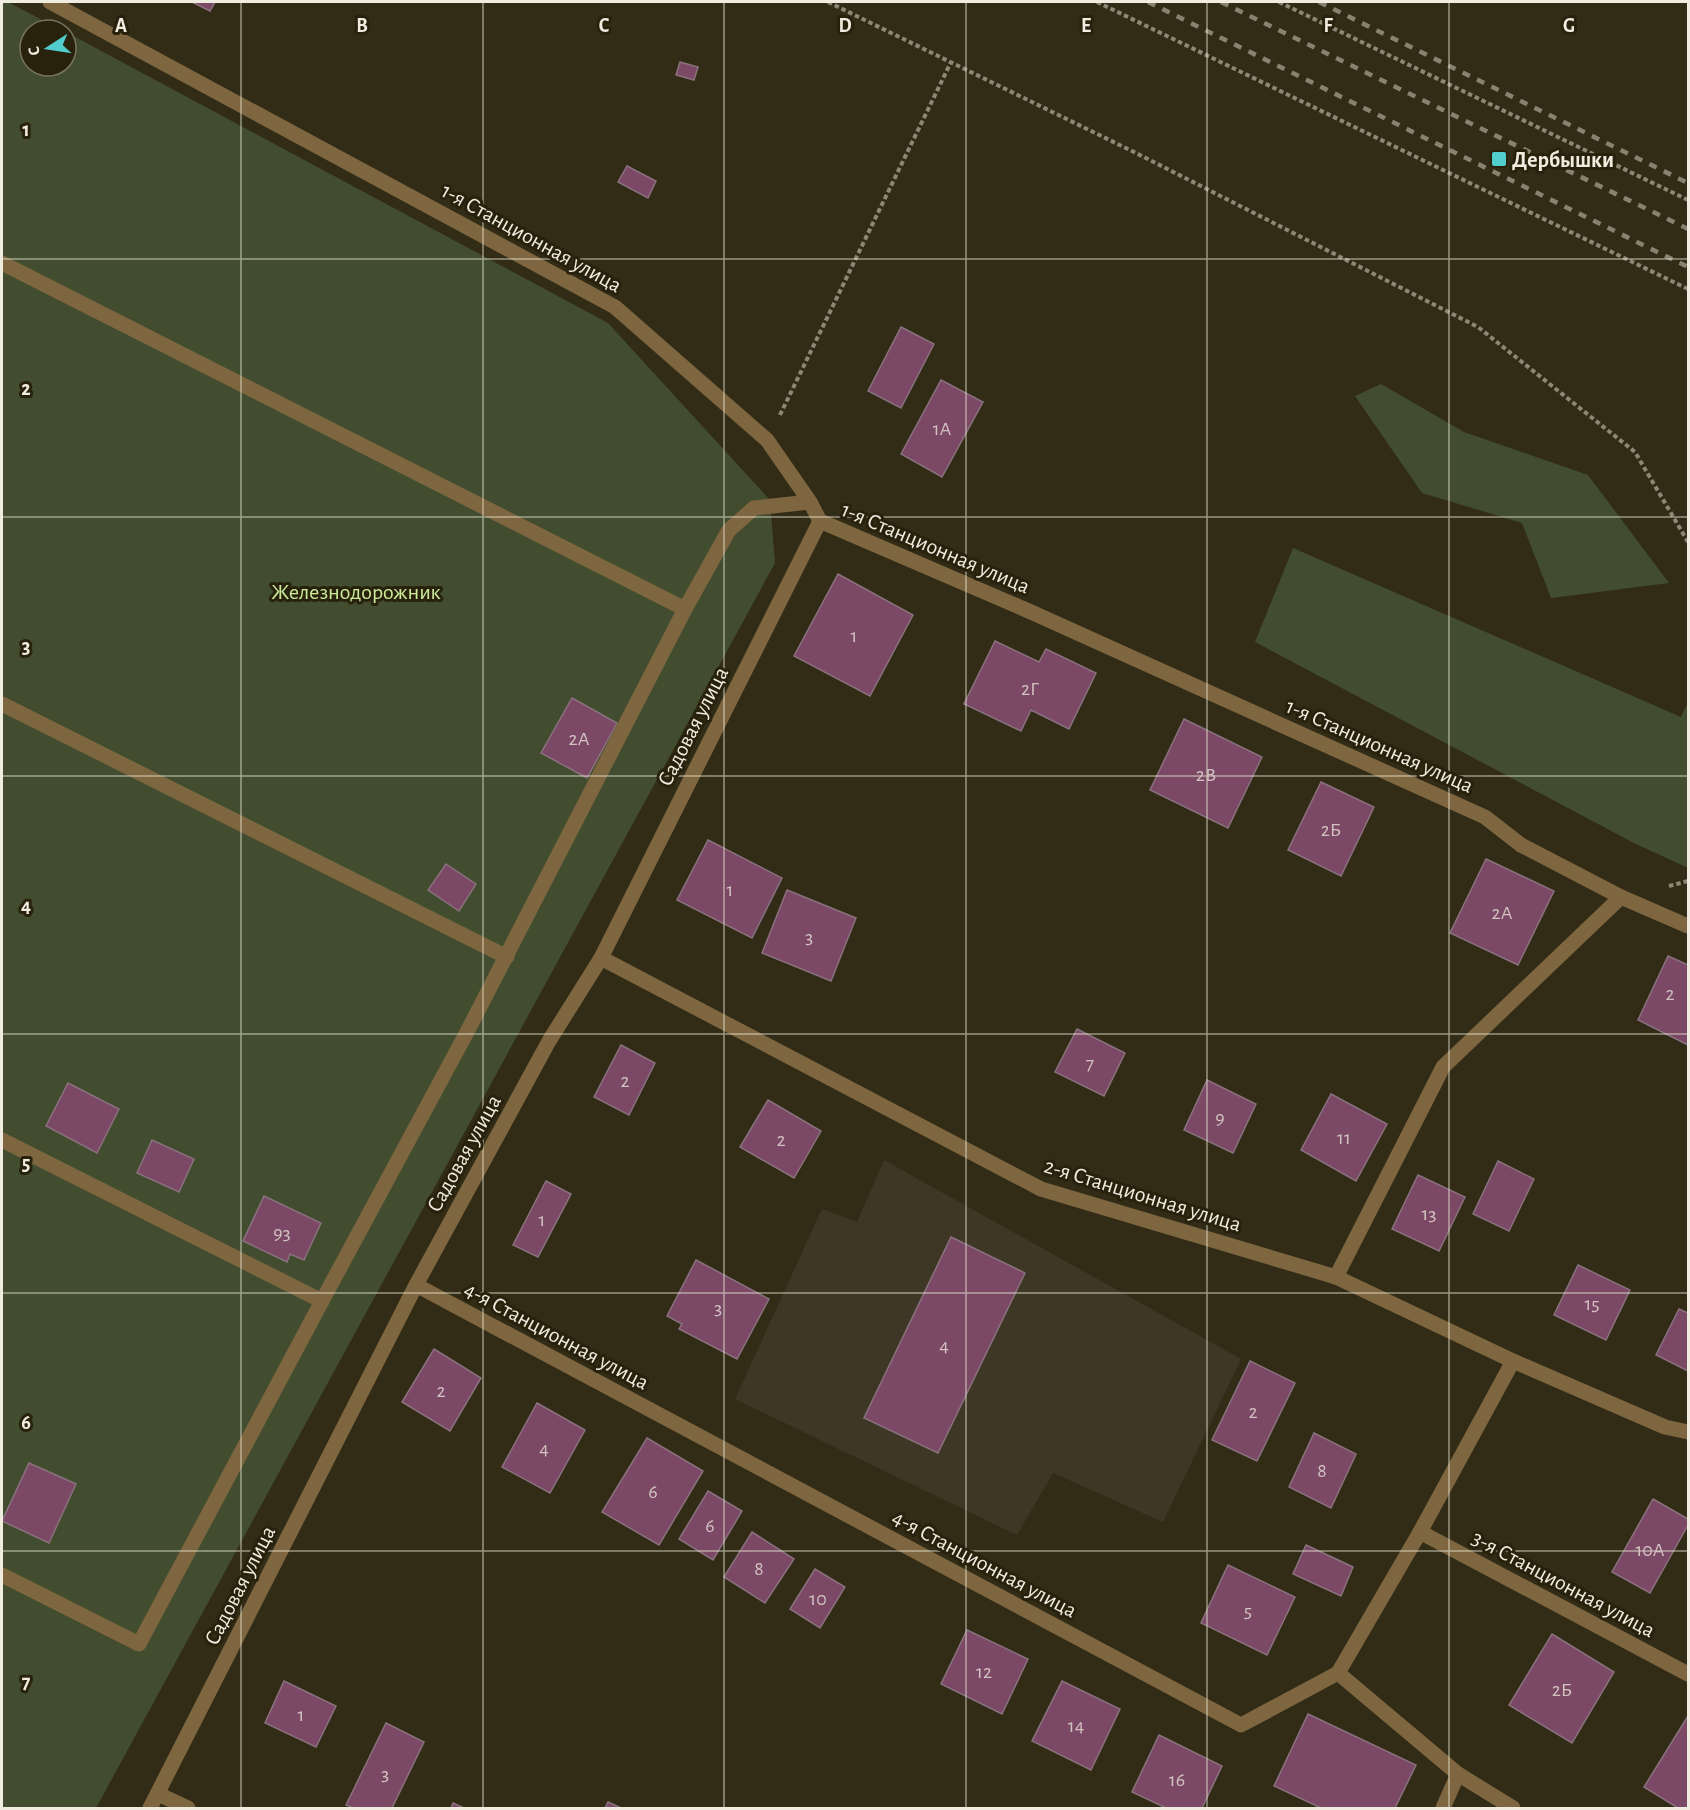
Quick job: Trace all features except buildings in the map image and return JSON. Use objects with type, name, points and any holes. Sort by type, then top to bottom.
[{"type":"street","name":"1-я Станционная улица","points":[[50,2],[615,307],[767,440],[810,502],[820,521],[1030,612],[1485,817],[1521,845],[1622,897],[1689,926]]},
{"type":"street","points":[[2,263],[685,609]]},
{"type":"street","points":[[2,1575],[139,1644],[507,957],[685,609],[729,530],[754,508],[810,502]]},
{"type":"street","name":"Садовая улица","points":[[150,1809],[416,1285],[549,1041],[601,958],[820,521]]},
{"type":"street","points":[[2,704],[507,957]]},
{"type":"street","points":[[1336,1277],[1443,1067],[1622,897]]},
{"type":"street","name":"2-я Станционная улица","points":[[601,958],[1041,1189],[1336,1277],[1513,1361],[1665,1427],[1689,1432]]},
{"type":"street","points":[[2,1140],[322,1301]]},
{"type":"street","name":"4-я Станционная улица","points":[[416,1285],[1241,1725],[1338,1673]]},
{"type":"street","points":[[1513,1361],[1420,1532],[1338,1673],[1458,1774],[1513,1809]]},
{"type":"street","name":"3-я Станционная улица","points":[[1420,1532],[1689,1674]]},
{"type":"street","points":[[1443,1809],[1458,1774]]},
{"type":"street","points":[[158,1794],[188,1809]]},
{"type":"path","points":[[828,2],[1136,153],[1478,327],[1635,452],[1689,542]]},
{"type":"path","points":[[1097,2],[1689,289]]},
{"type":"path","points":[[1279,2],[1689,200]]},
{"type":"path","points":[[767,440],[951,62]]},
{"type":"shaded area","points":[[884,1160],[1241,1359],[1163,1522],[1053,1473],[1017,1535],[735,1399],[822,1209],[857,1222]]},
{"type":"green space","name":"Железнодорожник","points":[[2,2],[8,2],[38,18],[18,18],[18,78],[78,78],[78,38],[608,323],[770,500],[775,563],[96,1808],[2,1808]]},
{"type":"green space","points":[[1381,384],[1464,432],[1588,475],[1669,583],[1551,598],[1522,523],[1422,493],[1355,396]]},
{"type":"green space","points":[[1293,548],[1681,717],[1688,702],[1688,868],[1634,843],[1255,642]]},
{"type":"railway","points":[[1148,2],[1688,267]]},
{"type":"railway","points":[[1221,2],[1688,229]]},
{"type":"railway","points":[[1319,2],[1688,183]]},
{"type":"place","name":"Дербышки","points":[[1499,159]]}]
